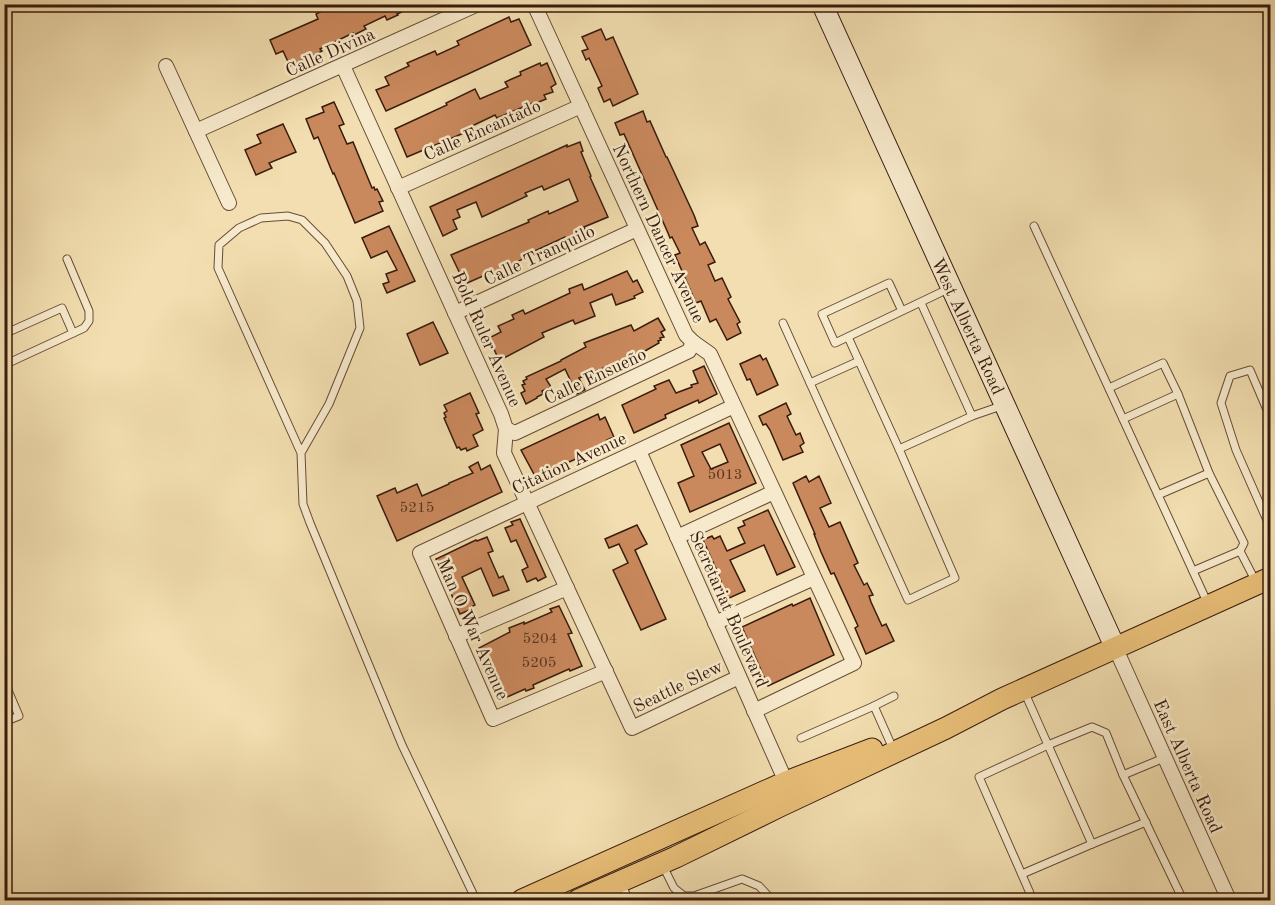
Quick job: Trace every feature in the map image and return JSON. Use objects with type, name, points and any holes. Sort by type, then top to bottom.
[{"type":"main road","points":[[578,900],[676,857],[1023,689],[1264,581]]},
{"type":"main road","points":[[522,900],[786,782],[1002,699]]},
{"type":"main road","points":[[603,900],[626,895],[665,870],[864,777],[946,728]]},
{"type":"street","name":"Calle Divina","points":[[196,131],[478,4]]},
{"type":"street","name":"Northern Dancer Avenue","points":[[534,4],[686,335],[710,354],[854,663],[754,711]]},
{"type":"street","name":"West Alberta Road","points":[[822,4],[1114,647]]},
{"type":"street","points":[[166,66],[229,203]]},
{"type":"street","name":"Bold Ruler Avenue","points":[[343,66],[501,414],[506,429],[504,453],[632,728]]},
{"type":"street","name":"Calle Encantado","points":[[399,188],[581,106]]},
{"type":"street","name":"Calle Tranquilo","points":[[455,313],[637,229]]},
{"type":"street","name":"Calle Ensueño","points":[[506,429],[515,433],[689,351],[693,342]]},
{"type":"street","name":"Citation Avenue","points":[[420,553],[734,406]]},
{"type":"street","name":"Secretariat Boulevard","points":[[639,451],[786,782]]},
{"type":"street","points":[[677,537],[774,492]]},
{"type":"street","name":"Man O War Avenue","points":[[420,553],[493,719],[606,671]]},
{"type":"street","points":[[715,623],[814,578]]},
{"type":"street","points":[[456,636],[567,588]]},
{"type":"street","name":"East Alberta Road","points":[[1114,647],[1229,900]]},
{"type":"street","name":"Seattle Slew","points":[[632,728],[739,676]]},
{"type":"lane","points":[[301,453],[329,404],[360,328],[357,301],[347,276],[325,243],[302,220],[288,216],[261,218],[239,228],[219,245],[218,268],[301,453],[303,504],[310,522],[402,745],[476,900]]},
{"type":"lane","points":[[1034,226],[1209,605]]},
{"type":"lane","points":[[4,365],[84,328],[89,321],[89,311],[66,259]]},
{"type":"lane","points":[[902,311],[889,283],[822,314],[835,343],[951,288]]},
{"type":"lane","points":[[921,303],[972,416]]},
{"type":"lane","points":[[4,334],[62,308],[74,333]]},
{"type":"lane","points":[[783,323],[908,600],[955,578],[848,337]]},
{"type":"lane","points":[[810,383],[859,361]]},
{"type":"lane","points":[[1108,388],[1163,363],[1178,394],[1209,472],[1244,543],[1240,551],[1193,571]]},
{"type":"lane","points":[[1270,417],[1250,370],[1230,376],[1221,403],[1236,450],[1270,527]]},
{"type":"lane","points":[[1123,419],[1178,394]]},
{"type":"lane","points":[[899,448],[972,416],[1004,405]]},
{"type":"lane","points":[[1158,495],[1209,472]]},
{"type":"lane","points":[[1240,551],[1264,581]]},
{"type":"lane","points":[[4,722],[19,716],[7,688]]},
{"type":"lane","points":[[1023,689],[1092,844]]},
{"type":"lane","points":[[801,738],[894,696]]},
{"type":"lane","points":[[874,706],[891,742]]},
{"type":"lane","points":[[1033,900],[980,777],[1092,727],[1106,733],[1123,775],[1183,900]]},
{"type":"lane","points":[[1123,775],[1164,758]]},
{"type":"lane","points":[[1022,874],[1146,822]]},
{"type":"lane","points":[[665,870],[674,888],[684,896],[694,896],[742,879],[759,886],[772,900]]},
{"type":"building","points":[[324,4],[420,4],[387,20],[385,16],[364,26],[366,29],[320,49],[322,51],[314,55],[317,61],[305,67],[302,60],[290,66],[283,51],[276,54],[270,40],[318,19],[316,14],[326,9]]},
{"type":"building","points":[[509,17],[511,22],[519,19],[531,45],[386,111],[376,90],[389,85],[385,77],[409,66],[407,63],[435,51],[437,55],[459,45],[457,41]]},
{"type":"building","points":[[601,29],[606,40],[613,37],[638,94],[613,106],[610,99],[604,102],[598,88],[602,86],[589,58],[586,60],[582,51],[588,49],[582,37]]},
{"type":"building","points":[[540,63],[541,66],[547,63],[556,84],[551,87],[553,92],[544,95],[546,99],[497,118],[495,115],[470,127],[471,130],[407,157],[395,129],[475,89],[480,99],[508,87],[505,82]]},
{"type":"building","points":[[334,102],[344,124],[339,126],[347,144],[353,142],[372,188],[377,189],[383,201],[379,202],[383,211],[355,223],[318,137],[314,139],[306,119],[324,112],[322,107]]},
{"type":"building","points":[[643,111],[647,122],[650,121],[694,215],[698,226],[692,228],[700,245],[705,242],[715,262],[708,265],[715,281],[722,278],[731,297],[728,299],[740,322],[737,324],[741,333],[727,340],[716,319],[710,322],[701,301],[696,303],[675,255],[680,253],[672,237],[670,238],[624,134],[620,135],[615,123]]},
{"type":"building","points":[[283,124],[296,152],[269,163],[272,168],[256,175],[245,150],[261,143],[257,135]]},
{"type":"building","points":[[580,142],[590,177],[608,217],[584,227],[586,231],[566,239],[565,237],[530,253],[531,255],[494,276],[492,272],[465,284],[451,255],[529,222],[528,220],[548,211],[549,214],[578,201],[569,179],[544,190],[542,186],[525,193],[527,196],[482,217],[476,202],[457,210],[460,217],[453,220],[457,229],[443,236],[430,207],[567,145],[567,147]]},
{"type":"building","points":[[389,226],[415,281],[387,293],[383,284],[389,282],[386,274],[397,270],[387,251],[371,258],[362,238]]},
{"type":"building","points":[[627,271],[633,282],[637,280],[643,292],[634,296],[635,298],[616,305],[612,294],[590,303],[595,316],[575,324],[573,320],[542,333],[544,337],[504,358],[503,356],[498,358],[489,338],[501,332],[498,326],[514,319],[512,315],[523,310],[525,314],[570,293],[569,289],[582,284],[584,290]]},
{"type":"building","points":[[658,318],[665,330],[661,332],[664,337],[660,338],[659,343],[579,378],[585,390],[577,394],[565,369],[546,379],[551,387],[526,404],[521,393],[525,391],[522,385],[525,384],[523,381],[527,379],[526,377],[586,347],[584,343],[631,325],[634,331]]},
{"type":"building","points":[[433,322],[448,353],[420,365],[407,334]]},
{"type":"building","points":[[760,355],[763,360],[766,358],[778,385],[757,395],[740,364]]},
{"type":"building","points":[[704,366],[717,394],[665,415],[666,418],[634,433],[622,405],[656,389],[654,386],[669,380],[676,393],[692,387],[691,385],[698,383],[693,371]]},
{"type":"building","points":[[470,393],[479,413],[476,414],[483,430],[473,435],[478,446],[467,451],[466,448],[461,450],[457,448],[444,418],[446,417],[444,413],[447,411],[444,405]]},
{"type":"building","points":[[786,403],[791,414],[787,416],[796,435],[800,433],[804,443],[800,446],[803,452],[783,460],[770,430],[766,424],[763,425],[759,416]]},
{"type":"building","points":[[598,414],[600,420],[605,417],[614,437],[607,440],[609,444],[535,476],[521,450]]},
{"type":"building","points":[[729,423],[756,483],[690,512],[678,483],[694,476],[681,445]],"holes":[[[720,444],[728,462],[711,469],[702,452]]]},
{"type":"building","points":[[478,462],[481,470],[490,465],[502,492],[397,541],[377,496],[395,488],[397,493],[417,484],[422,496],[473,473],[469,467]]},
{"type":"building","points":[[806,476],[809,482],[819,476],[831,503],[820,508],[829,527],[840,522],[858,563],[854,565],[864,585],[867,583],[873,595],[869,596],[882,626],[886,624],[894,641],[866,654],[855,628],[858,626],[834,573],[831,574],[821,552],[793,483]]},
{"type":"building","points":[[768,510],[795,567],[777,575],[764,545],[730,560],[745,591],[727,599],[703,540],[712,536],[714,539],[720,536],[727,551],[745,543],[738,528],[745,525],[743,521]]},
{"type":"building","points":[[520,519],[546,577],[538,581],[536,578],[527,582],[522,570],[528,567],[516,540],[511,542],[505,528],[513,525],[511,522]]},
{"type":"building","points":[[637,525],[647,544],[635,550],[666,619],[641,630],[613,570],[628,563],[619,544],[609,548],[605,539]]},
{"type":"building","points":[[487,537],[493,551],[488,553],[499,578],[503,576],[509,590],[493,596],[481,568],[462,577],[475,605],[471,607],[472,609],[460,614],[436,559]]},
{"type":"building","points":[[810,598],[834,655],[768,686],[742,627]]},
{"type":"building","points":[[559,606],[572,633],[568,634],[582,666],[570,671],[569,669],[533,685],[534,688],[526,691],[525,689],[507,697],[498,677],[490,681],[477,649],[510,632],[509,628],[552,612],[550,609]]}]
